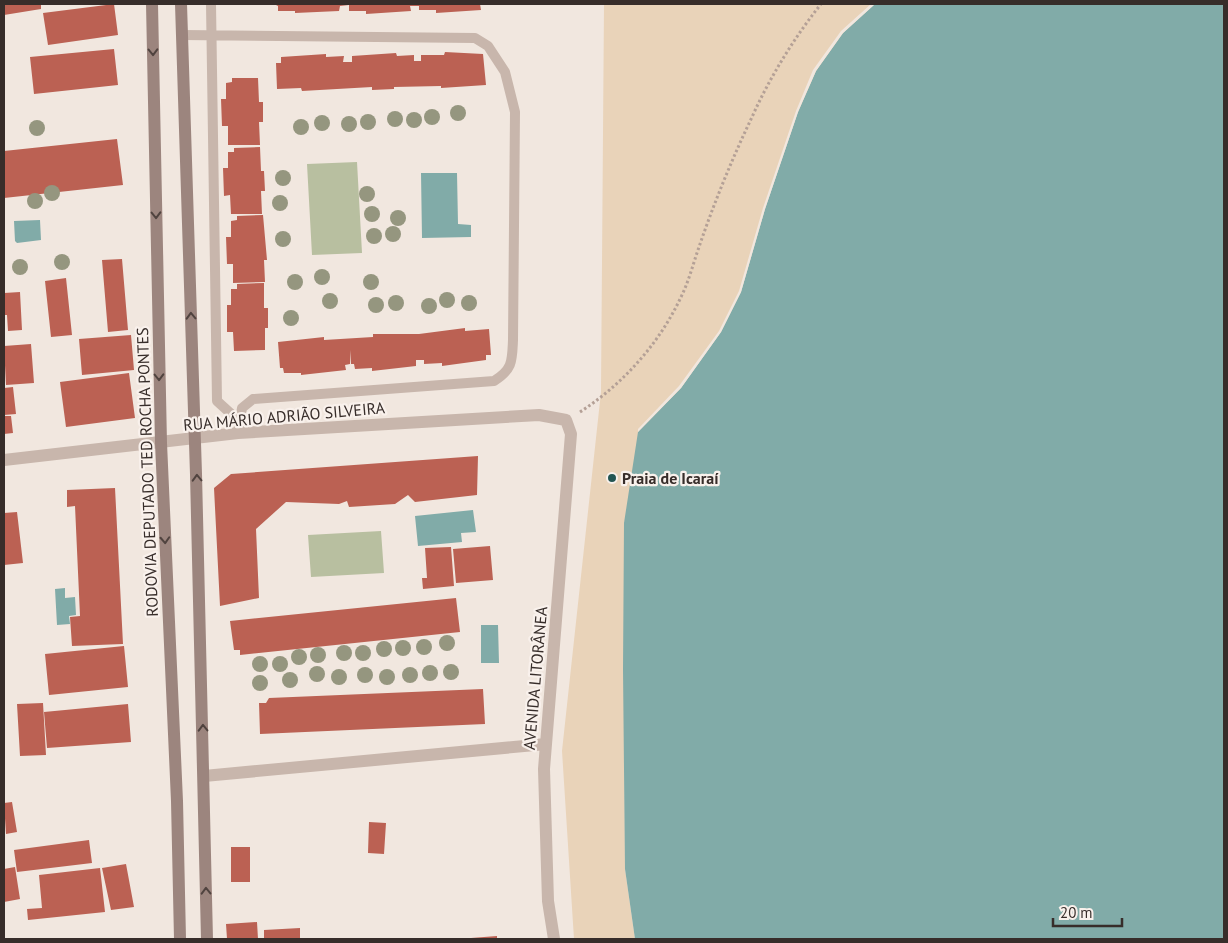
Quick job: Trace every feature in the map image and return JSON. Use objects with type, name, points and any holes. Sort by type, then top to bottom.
[{"type":"main road","name":"RODOVIA DEPUTADO TED ROCHA PONTES","points":[[152,4],[161,443],[176,791],[180,939]]},
{"type":"main road","points":[[181,4],[195,438],[207,939]]},
{"type":"street","name":"RUA MÁRIO ADRIÃO SILVEIRA","points":[[4,460],[161,443],[195,438],[238,427],[539,415],[566,420]]},
{"type":"street","name":"AVENIDA LITORÂNEA","points":[[554,939],[548,901],[544,820],[544,769],[571,434],[566,420]]},
{"type":"street","points":[[204,776],[546,744]]},
{"type":"lane","points":[[211,4],[217,401],[238,427]]},
{"type":"lane","points":[[182,35],[475,38],[488,46],[505,72],[515,112],[514,340],[512,363],[504,374],[494,381],[258,398],[244,404],[238,427]]},
{"type":"path","points":[[566,420],[616,385],[637,364],[670,318],[682,296],[699,247],[752,116],[790,50],[821,4]]},
{"type":"green space","points":[[357,162],[362,253],[312,255],[307,164]]},
{"type":"green space","points":[[381,531],[384,573],[311,577],[308,535]]},
{"type":"sand","name":"Praia de Icaraí","points":[[604,4],[875,4],[843,33],[798,112],[765,209],[741,292],[721,332],[681,388],[624,523],[625,869],[635,939],[574,939],[562,751],[601,392]]},
{"type":"water","points":[[875,4],[1224,4],[1224,939],[635,939],[625,869],[623,669],[624,523],[638,432],[681,388],[721,332],[741,292],[765,209],[798,112],[816,71],[843,33]]},
{"type":"water","points":[[421,173],[457,173],[458,224],[471,225],[471,237],[422,238]]},
{"type":"water","points":[[40,220],[41,240],[17,243],[15,241],[14,221]]},
{"type":"water","points":[[473,510],[476,532],[461,533],[462,542],[418,546],[415,516]]},
{"type":"water","points":[[65,588],[65,598],[75,597],[76,615],[69,616],[70,624],[57,625],[55,589]]},
{"type":"water","points":[[481,625],[498,625],[499,663],[481,663]]},
{"type":"pier","points":[[871,4],[875,4],[843,33],[816,71],[798,112],[765,209],[741,292],[721,332],[681,388],[638,432],[638,429],[679,386],[719,331],[739,291],[763,208],[796,111],[813,70],[841,31]]},
{"type":"building","points":[[4,4],[41,4],[41,9],[4,15]]},
{"type":"building","points":[[114,4],[118,35],[48,45],[43,13]]},
{"type":"building","points":[[274,4],[480,4],[481,10],[436,13],[436,10],[419,10],[419,6],[410,6],[411,11],[366,14],[366,11],[349,11],[349,5],[340,6],[339,11],[295,13],[295,11],[278,11],[278,6]]},
{"type":"building","points":[[114,49],[118,85],[34,94],[30,57]]},
{"type":"building","points":[[445,52],[483,54],[486,85],[441,88],[441,86],[394,87],[394,89],[372,90],[372,87],[302,91],[301,88],[277,89],[276,63],[281,63],[281,57],[326,54],[326,57],[344,56],[343,62],[352,62],[352,56],[396,53],[397,56],[414,55],[414,61],[421,61],[421,55],[444,55]]},
{"type":"building","points":[[232,78],[258,78],[259,102],[263,102],[263,122],[259,122],[260,145],[228,145],[228,126],[222,126],[221,99],[226,99],[226,83],[232,82]]},
{"type":"building","points":[[117,139],[123,185],[4,198],[4,151]]},
{"type":"building","points":[[260,147],[261,171],[264,171],[265,191],[261,191],[262,214],[231,214],[230,195],[224,196],[223,168],[228,168],[228,152],[234,152],[234,148]]},
{"type":"building","points":[[263,215],[267,260],[264,260],[265,282],[233,283],[233,264],[227,264],[226,237],[231,237],[231,221],[237,220],[237,216]]},
{"type":"building","points":[[122,259],[128,330],[108,332],[102,260]]},
{"type":"building","points":[[66,278],[72,335],[51,337],[45,281]]},
{"type":"building","points":[[264,283],[264,308],[268,308],[268,328],[265,328],[265,350],[234,351],[233,332],[227,332],[227,305],[231,305],[231,289],[237,289],[237,284]]},
{"type":"building","points":[[20,292],[22,330],[8,331],[7,315],[4,315],[4,293]]},
{"type":"building","points":[[465,328],[465,331],[489,329],[491,355],[486,355],[486,360],[442,366],[442,363],[424,364],[424,360],[416,360],[416,366],[372,371],[372,368],[355,369],[354,364],[351,364],[350,350],[350,364],[345,365],[346,370],[301,375],[301,373],[284,373],[283,368],[280,368],[278,342],[324,337],[324,340],[373,337],[373,334],[419,334]]},
{"type":"building","points":[[131,335],[134,370],[82,375],[79,339]]},
{"type":"building","points":[[31,344],[34,383],[6,385],[4,346]]},
{"type":"building","points":[[129,373],[135,418],[66,427],[60,382]]},
{"type":"building","points":[[13,387],[16,414],[4,415],[4,388]]},
{"type":"building","points":[[4,416],[11,416],[13,433],[4,434]]},
{"type":"building","points":[[478,456],[477,495],[415,502],[408,495],[395,504],[349,507],[347,501],[339,504],[286,502],[256,529],[259,598],[220,606],[214,488],[231,474]]},
{"type":"building","points":[[115,488],[123,644],[72,646],[70,617],[80,616],[75,506],[67,507],[67,490]]},
{"type":"building","points":[[17,512],[23,563],[4,565],[4,513]]},
{"type":"building","points":[[490,546],[493,580],[456,583],[453,549]]},
{"type":"building","points":[[451,547],[454,586],[423,589],[422,578],[427,578],[425,548]]},
{"type":"building","points":[[456,598],[460,632],[240,655],[240,650],[234,650],[230,621]]},
{"type":"building","points":[[124,646],[128,687],[49,695],[45,654]]},
{"type":"building","points":[[483,689],[485,724],[260,734],[259,703],[266,703],[269,698]]},
{"type":"building","points":[[43,703],[46,755],[20,756],[17,704]]},
{"type":"building","points":[[128,704],[131,742],[47,748],[44,712]]},
{"type":"building","points":[[12,802],[17,832],[6,834],[4,803]]},
{"type":"building","points":[[369,822],[386,823],[384,854],[368,853]]},
{"type":"building","points":[[89,840],[92,863],[17,872],[14,850]]},
{"type":"building","points":[[231,847],[250,847],[250,882],[231,882]]},
{"type":"building","points":[[126,864],[134,907],[111,910],[102,868]]},
{"type":"building","points":[[15,867],[20,899],[4,902],[4,869]]},
{"type":"building","points":[[100,868],[105,912],[28,920],[27,909],[42,908],[39,875]]},
{"type":"building","points":[[257,922],[258,939],[227,939],[226,924]]},
{"type":"building","points":[[300,928],[300,939],[264,939],[264,930]]},
{"type":"building","points":[[497,936],[497,939],[471,939],[471,938]]},
{"type":"place","name":"Praia de Icaraí","points":[[612,478]]}]
